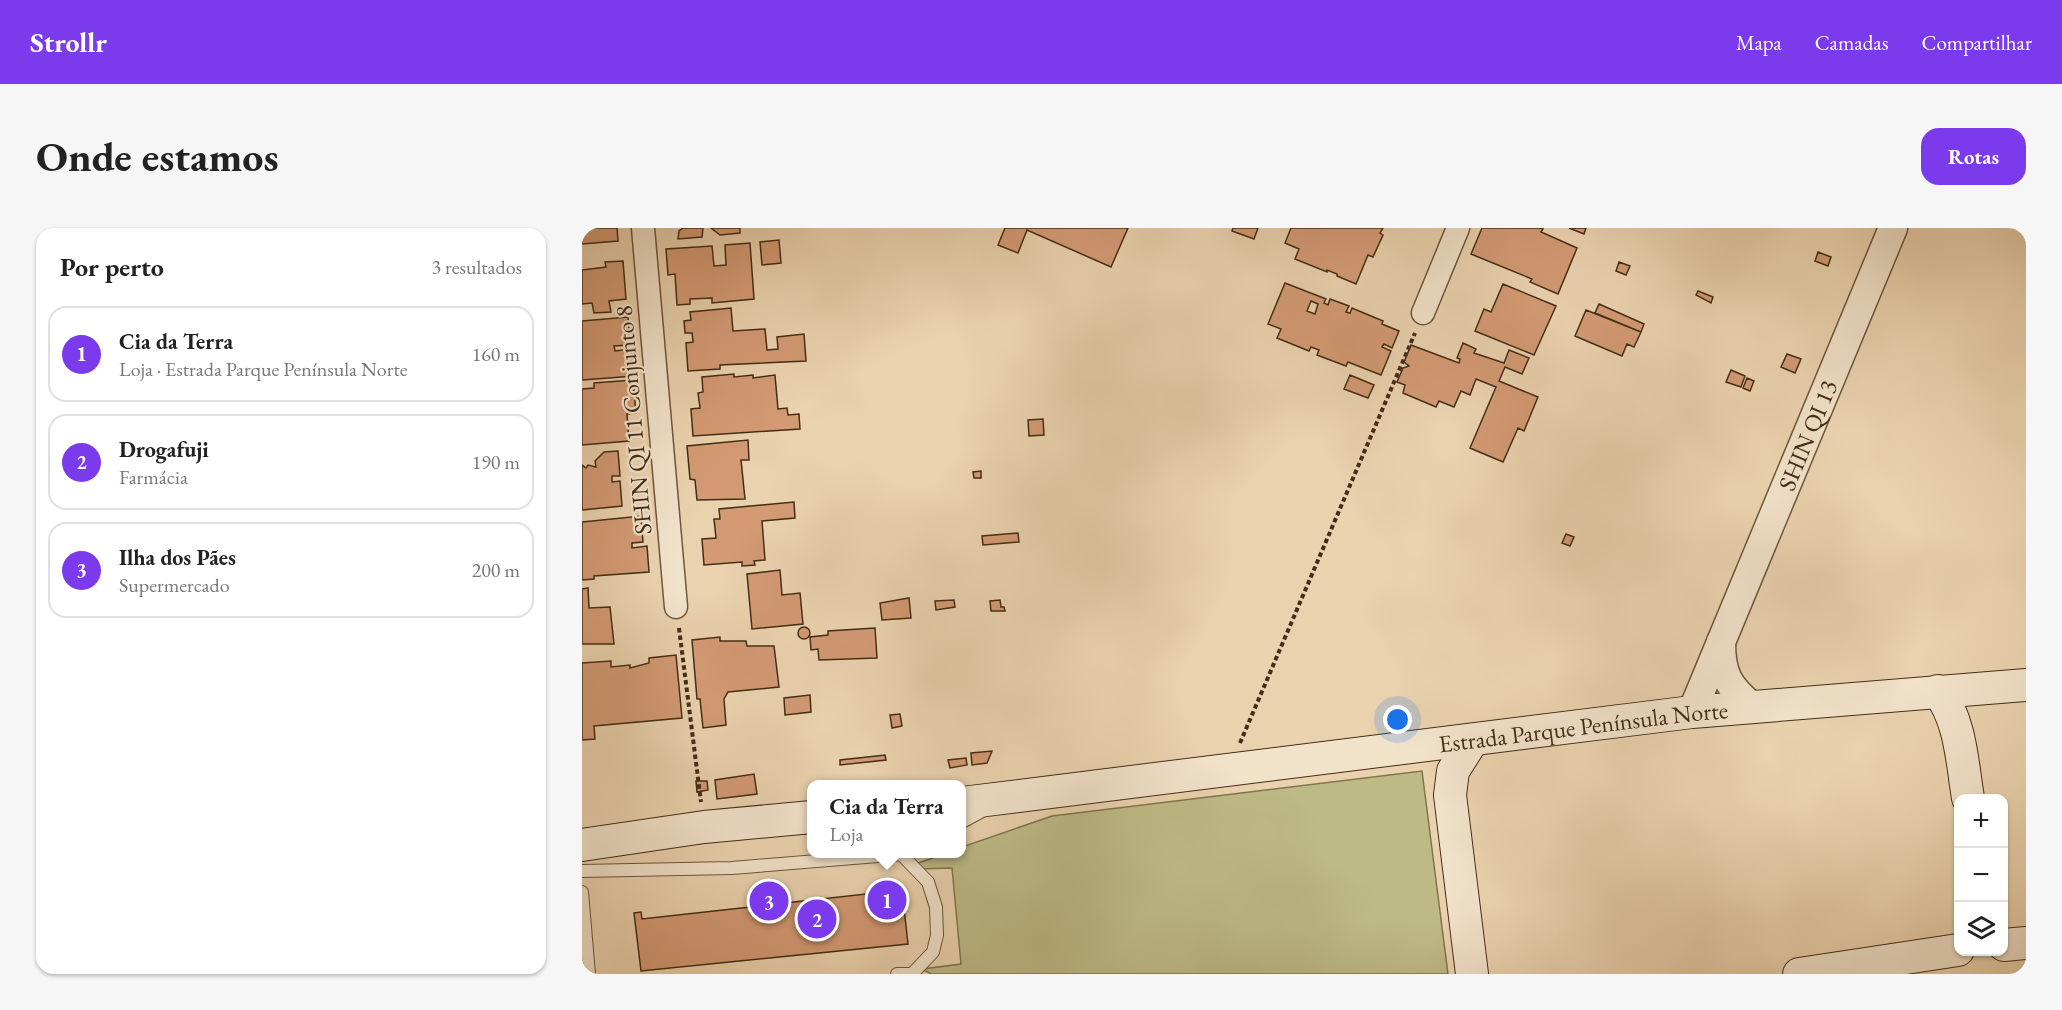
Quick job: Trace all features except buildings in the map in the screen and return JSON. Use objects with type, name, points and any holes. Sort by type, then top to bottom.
[{"type":"main road","name":"Estrada Parque Península Norte","points":[[966,803],[1692,712],[1938,691],[2026,686]]},
{"type":"main road","points":[[1938,691],[1947,703],[1956,724],[1967,794]]},
{"type":"main road","points":[[1472,741],[1453,771],[1450,795],[1472,974]]},
{"type":"main road","points":[[582,845],[704,827],[807,817]]},
{"type":"main road","points":[[2008,945],[2026,943]]},
{"type":"main road","points":[[1799,974],[1954,950]]},
{"type":"street","name":"SHIN QI 11 Conjunto 8","points":[[644,228],[676,607]]},
{"type":"street","points":[[1424,313],[1458,228]]},
{"type":"street","name":"SHIN QI 13","points":[[1692,712],[1893,228]]},
{"type":"street","name":"SHIN QI 13","points":[[1721,642],[1721,664],[1729,683],[1753,707]]},
{"type":"lane","points":[[966,820],[1006,799]]},
{"type":"lane","points":[[582,872],[732,868],[853,858]]},
{"type":"lane","points":[[897,974],[914,974],[933,952],[937,934],[936,907],[928,882],[906,858]]},
{"type":"lane","points":[[582,892],[588,974]]},
{"type":"path","points":[[1228,771],[1424,313]]},
{"type":"path","points":[[676,607],[704,827]]},
{"type":"shaded area","points":[[1422,771],[1448,974],[931,974],[922,969],[961,964],[952,868],[919,869],[915,864],[932,858],[966,858],[966,846],[1052,816]]},
{"type":"place","name":"Cia da Terra","points":[[887,900]]},
{"type":"place","name":"Ilha dos Pães","points":[[769,901]]},
{"type":"place","name":"Drogafuji","points":[[817,919]]}]
